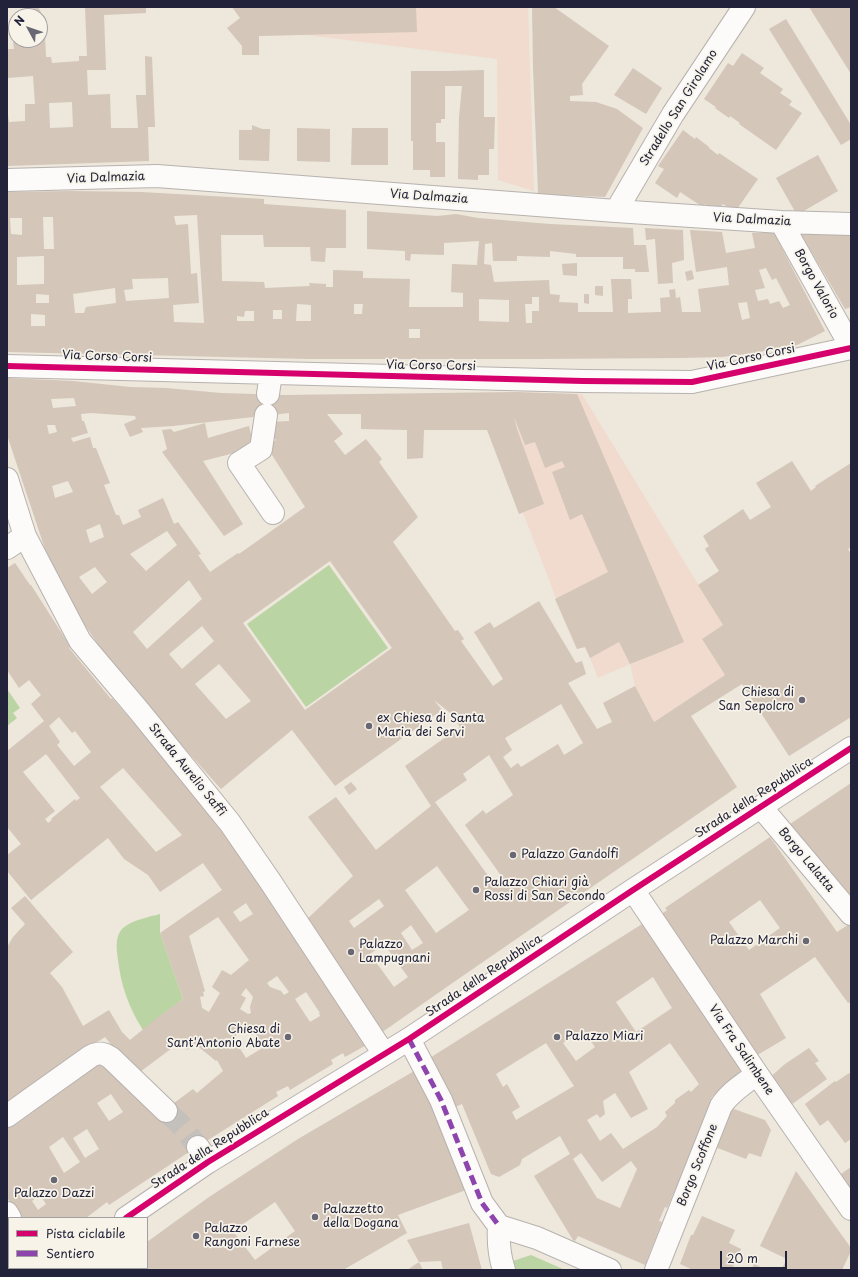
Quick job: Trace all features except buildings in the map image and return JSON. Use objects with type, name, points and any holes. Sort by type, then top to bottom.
[{"type":"street","name":"Stradello San Girolamo","points":[[616,211],[674,114],[744,7]]},
{"type":"street","name":"Via Dalmazia","points":[[7,180],[157,176],[616,211],[781,222],[851,224]]},
{"type":"street","name":"Borgo Valorio","points":[[781,222],[851,347]]},
{"type":"street","name":"Via Corso Corsi","points":[[7,366],[583,381],[692,382],[851,347]]},
{"type":"street","points":[[271,373],[262,449],[239,463],[273,513]]},
{"type":"street","name":"Strada Aurelio Saffi","points":[[7,479],[25,536],[80,641],[230,823],[275,888],[384,1054]]},
{"type":"street","points":[[7,548],[25,536]]},
{"type":"street","name":"Strada della Repubblica","points":[[127,1217],[203,1155],[409,1039],[633,890],[851,748]]},
{"type":"street","name":"Borgo Lalatta","points":[[761,807],[851,914]]},
{"type":"street","name":"Via Fra Salimbene","points":[[633,890],[757,1074],[851,1209]]},
{"type":"street","points":[[409,1039],[441,1100],[482,1203],[499,1226],[537,1238],[610,1270]]},
{"type":"street","points":[[7,1116],[91,1056],[100,1053],[111,1058],[166,1111]]},
{"type":"street","name":"Borgo Scoffone","points":[[656,1270],[721,1106],[734,1092],[757,1074]]},
{"type":"street","points":[[499,1226],[498,1242],[500,1258],[504,1270]]},
{"type":"shaded area","points":[[232,7],[528,7],[534,191],[498,180],[497,59],[307,35],[254,36]]},
{"type":"shaded area","points":[[507,392],[582,394],[723,625],[702,639],[725,675],[654,722],[635,686],[630,664],[598,678],[585,647],[577,649],[491,430],[517,429]]},
{"type":"green space","points":[[329,565],[388,648],[306,707],[247,624]]},
{"type":"green space","points":[[7,689],[20,708],[13,713],[17,718],[7,726]]},
{"type":"green space","points":[[160,914],[160,933],[183,999],[143,1030],[130,1005],[121,979],[117,939],[120,932],[127,925],[141,919]]},
{"type":"green space","points":[[531,1255],[565,1270],[516,1270],[513,1261]]},
{"type":"tunnel","points":[[166,1111],[182,1126],[198,1147]]},
{"type":"marked path","points":[[409,1039],[441,1100],[482,1203],[499,1226]]},
{"type":"cycle path","points":[[7,366],[583,381],[692,382],[851,348]]},
{"type":"cycle path","points":[[127,1217],[208,1162],[409,1039],[633,890],[851,748]]},
{"type":"place","name":"Chiesa di San Sepolcro","points":[[802,700]]},
{"type":"place","name":"ex Chiesa di Santa Maria dei Servi","points":[[369,726]]},
{"type":"place","name":"Palazzo Gandolfi","points":[[513,855]]},
{"type":"place","name":"Palazzo Chiari già Rossi di San Secondo","points":[[476,890]]},
{"type":"place","name":"Palazzo Marchi","points":[[806,941]]},
{"type":"place","name":"Palazzo Lampugnani","points":[[351,952]]},
{"type":"place","name":"Chiesa di Sant'Antonio Abate","points":[[288,1037]]},
{"type":"place","name":"Palazzo Miari","points":[[557,1037]]},
{"type":"place","name":"Palazzo Dazzi","points":[[54,1180]]},
{"type":"place","name":"Palazzetto della Dogana","points":[[315,1217]]},
{"type":"place","name":"Palazzo Rangoni Farnese","points":[[196,1236]]}]
